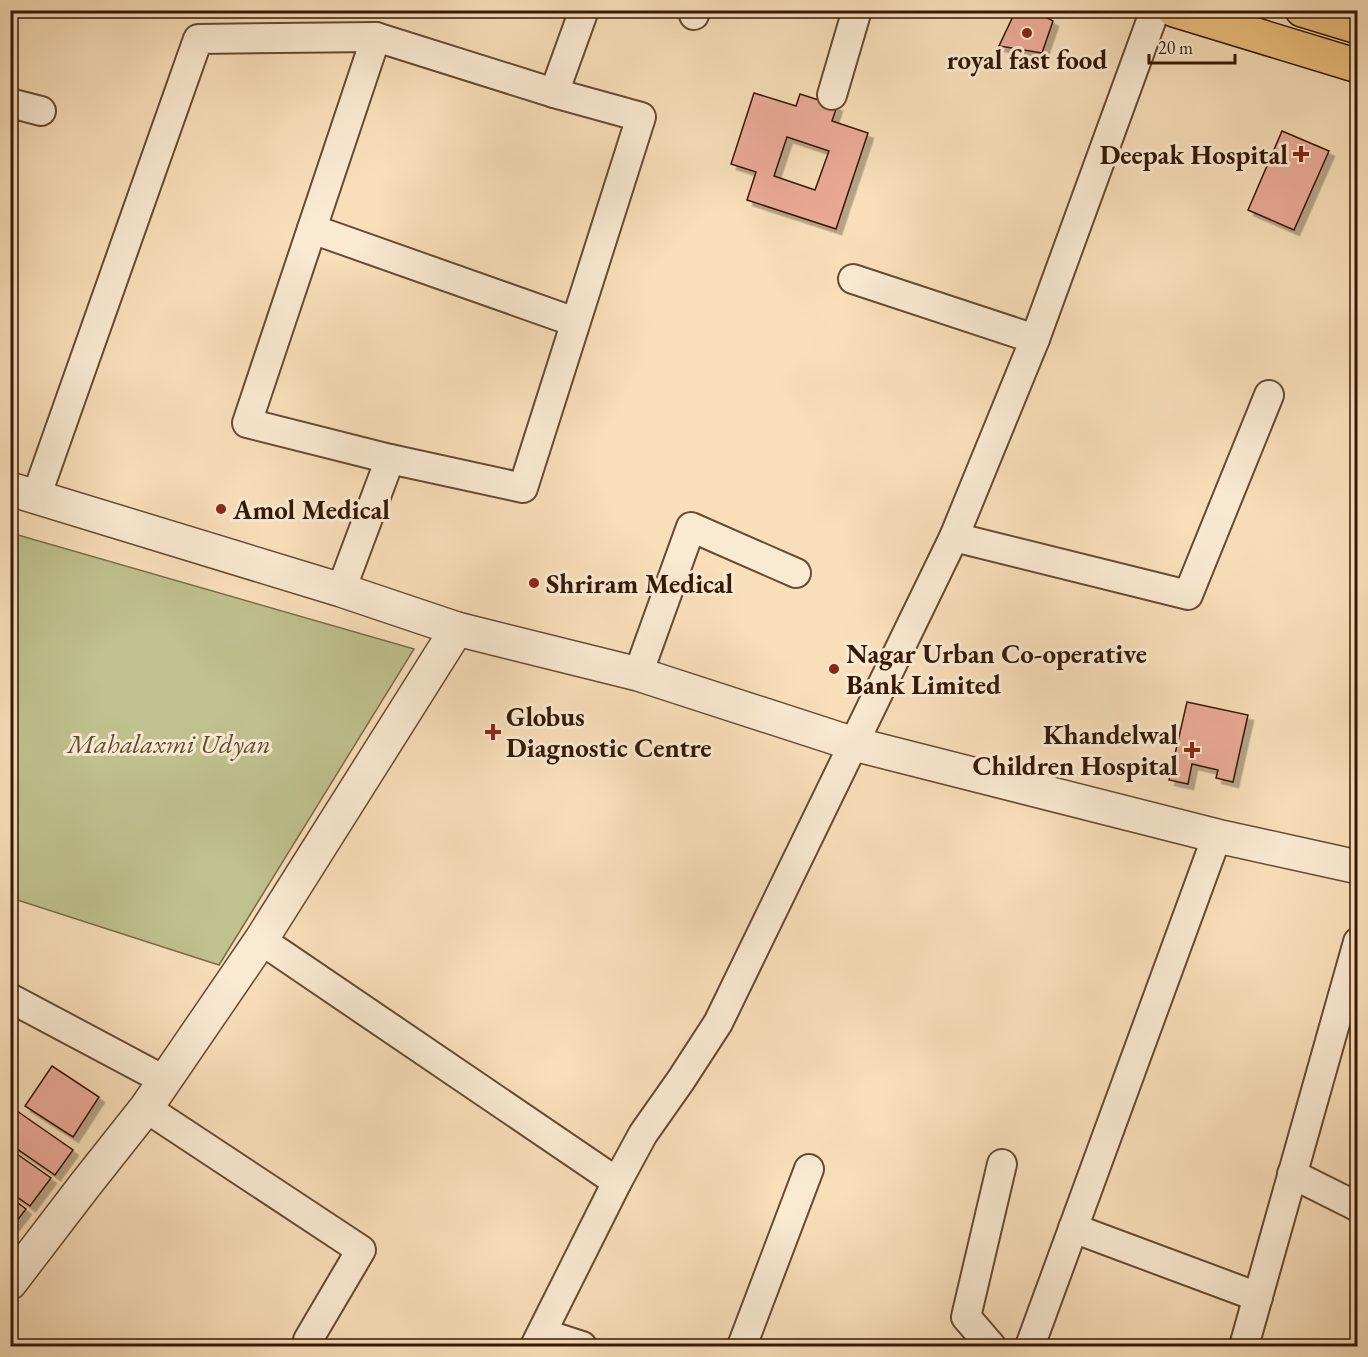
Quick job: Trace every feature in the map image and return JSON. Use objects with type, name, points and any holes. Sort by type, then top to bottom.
[{"type":"main road","points":[[1174,10],[1358,66]]},
{"type":"main road","points":[[1302,10],[1351,20]]},
{"type":"street","points":[[554,93],[584,10]]},
{"type":"street","points":[[832,95],[857,10]]},
{"type":"street","points":[[582,1347],[539,1340],[643,1134],[718,1023],[954,537],[1035,339],[1155,10]]},
{"type":"street","points":[[376,38],[247,423],[390,459],[523,488],[640,117],[376,38],[198,39],[23,493],[341,590],[457,629],[638,675],[854,744],[1217,836],[1358,867]]},
{"type":"street","points":[[10,103],[41,111]]},
{"type":"street","points":[[312,229],[575,322]]},
{"type":"street","points":[[853,279],[1035,339]]},
{"type":"street","points":[[954,537],[1188,595],[1269,394]]},
{"type":"street","points":[[341,590],[390,459]]},
{"type":"street","points":[[638,675],[691,527],[796,573]]},
{"type":"street","points":[[10,1283],[146,1108],[261,940],[457,629]]},
{"type":"street","points":[[1030,1347],[1217,836]]},
{"type":"street","points":[[261,940],[617,1182]]},
{"type":"street","points":[[1244,1347],[1358,942]]},
{"type":"street","points":[[10,998],[164,1080]]},
{"type":"street","points":[[146,1108],[361,1251],[308,1340]]},
{"type":"street","points":[[991,1347],[966,1317],[1002,1164]]},
{"type":"street","points":[[742,1347],[809,1169]]},
{"type":"street","points":[[1292,1174],[1358,1207]]},
{"type":"street","points":[[1073,1228],[1258,1297]]},
{"type":"green space","name":"Mahalaxmi Udyan","points":[[11,533],[414,649],[219,965],[11,898]]},
{"type":"building","name":"royal fast food","points":[[1016,10],[1034,10],[1053,21],[1042,53],[999,46]]},
{"type":"building","points":[[754,93],[796,106],[800,94],[837,106],[832,121],[868,133],[836,229],[747,200],[756,172],[731,164]],"holes":[[[787,137],[829,151],[815,190],[774,176]]]},
{"type":"building","points":[[1282,131],[1329,151],[1294,230],[1248,210]]},
{"type":"building","points":[[1187,702],[1248,715],[1233,782],[1216,778],[1218,770],[1192,764],[1188,784],[1169,780]]},
{"type":"building","points":[[52,1066],[99,1097],[73,1137],[25,1106]]},
{"type":"building","points":[[17,1111],[73,1150],[55,1175],[10,1144],[10,1120]]},
{"type":"building","points":[[10,1149],[51,1178],[30,1206],[10,1192]]},
{"type":"building","points":[[10,1197],[26,1209],[10,1230]]},
{"type":"place","name":"royal fast food","points":[[1027,33]]},
{"type":"place","name":"Deepak Hospital","points":[[1301,154]]},
{"type":"place","name":"Amol Medical","points":[[221,509]]},
{"type":"place","name":"Shriram Medical","points":[[534,583]]},
{"type":"place","name":"Nagar Urban Co-operative Bank Limited","points":[[834,669]]},
{"type":"place","name":"Globus Diagnostic Centre","points":[[493,732]]},
{"type":"place","name":"Khandelwal Children Hospital","points":[[1192,750]]}]
